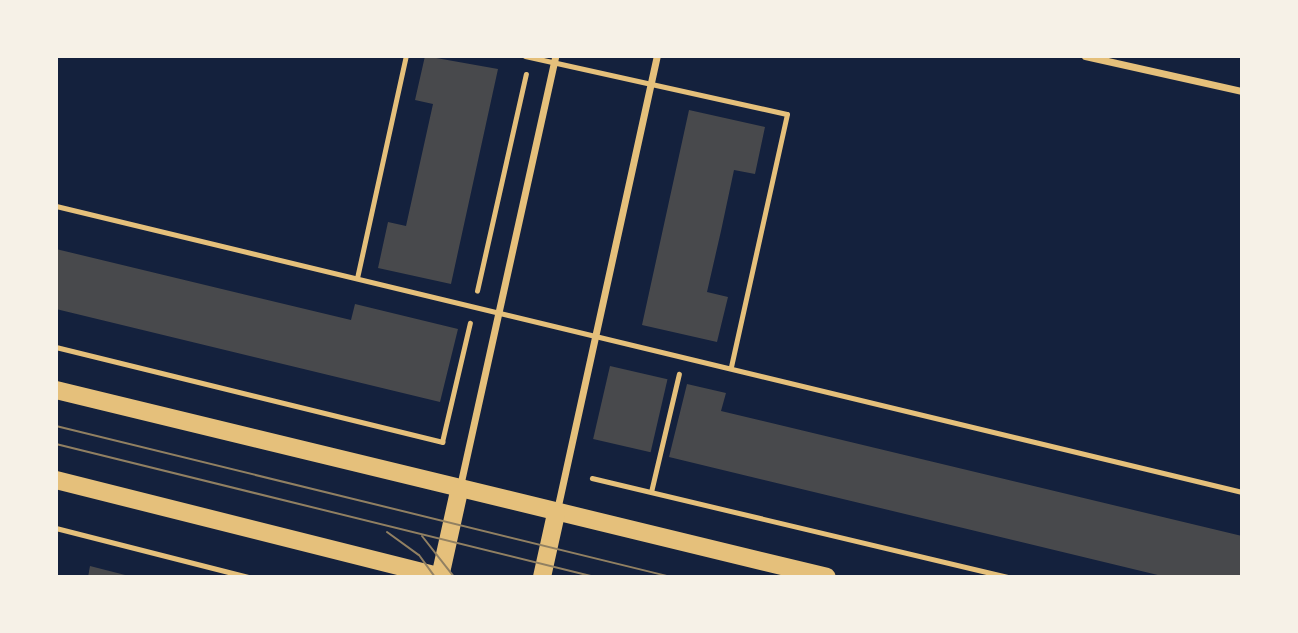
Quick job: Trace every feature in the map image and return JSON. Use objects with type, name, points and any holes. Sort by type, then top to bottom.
[{"type":"main road","points":[[56,390],[459,491],[827,577]]},
{"type":"main road","points":[[56,480],[441,577],[459,491]]},
{"type":"main road","points":[[542,577],[556,514]]},
{"type":"street","points":[[556,514],[657,56]]},
{"type":"street","points":[[1086,56],[1242,91]]},
{"type":"street","points":[[459,491],[554,59]]},
{"type":"lane","points":[[357,278],[406,56]]},
{"type":"lane","points":[[527,57],[554,59],[787,114],[731,368]]},
{"type":"lane","points":[[56,206],[1242,492]]},
{"type":"path","points":[[56,347],[442,442],[527,57]]},
{"type":"path","points":[[650,492],[684,356]]},
{"type":"path","points":[[592,478],[1008,577]]},
{"type":"path","points":[[56,528],[248,577]]},
{"type":"building","points":[[425,56],[498,69],[451,284],[378,268],[388,222],[406,226],[433,104],[415,100]]},
{"type":"building","points":[[689,110],[765,127],[755,174],[734,170],[707,292],[728,297],[717,342],[642,325]]},
{"type":"building","points":[[56,249],[351,320],[355,304],[458,329],[440,402],[56,309]]},
{"type":"building","points":[[610,366],[667,379],[651,452],[593,439]]},
{"type":"building","points":[[687,384],[726,393],[721,411],[1242,536],[1242,577],[1166,577],[669,457]]},
{"type":"building","points":[[90,566],[129,576],[129,577],[88,577]]},
{"type":"tram line","points":[[56,426],[671,577]]},
{"type":"tram line","points":[[56,444],[595,577]]},
{"type":"tram line","points":[[387,532],[419,555],[435,577]]},
{"type":"tram line","points":[[422,536],[454,577]]}]
